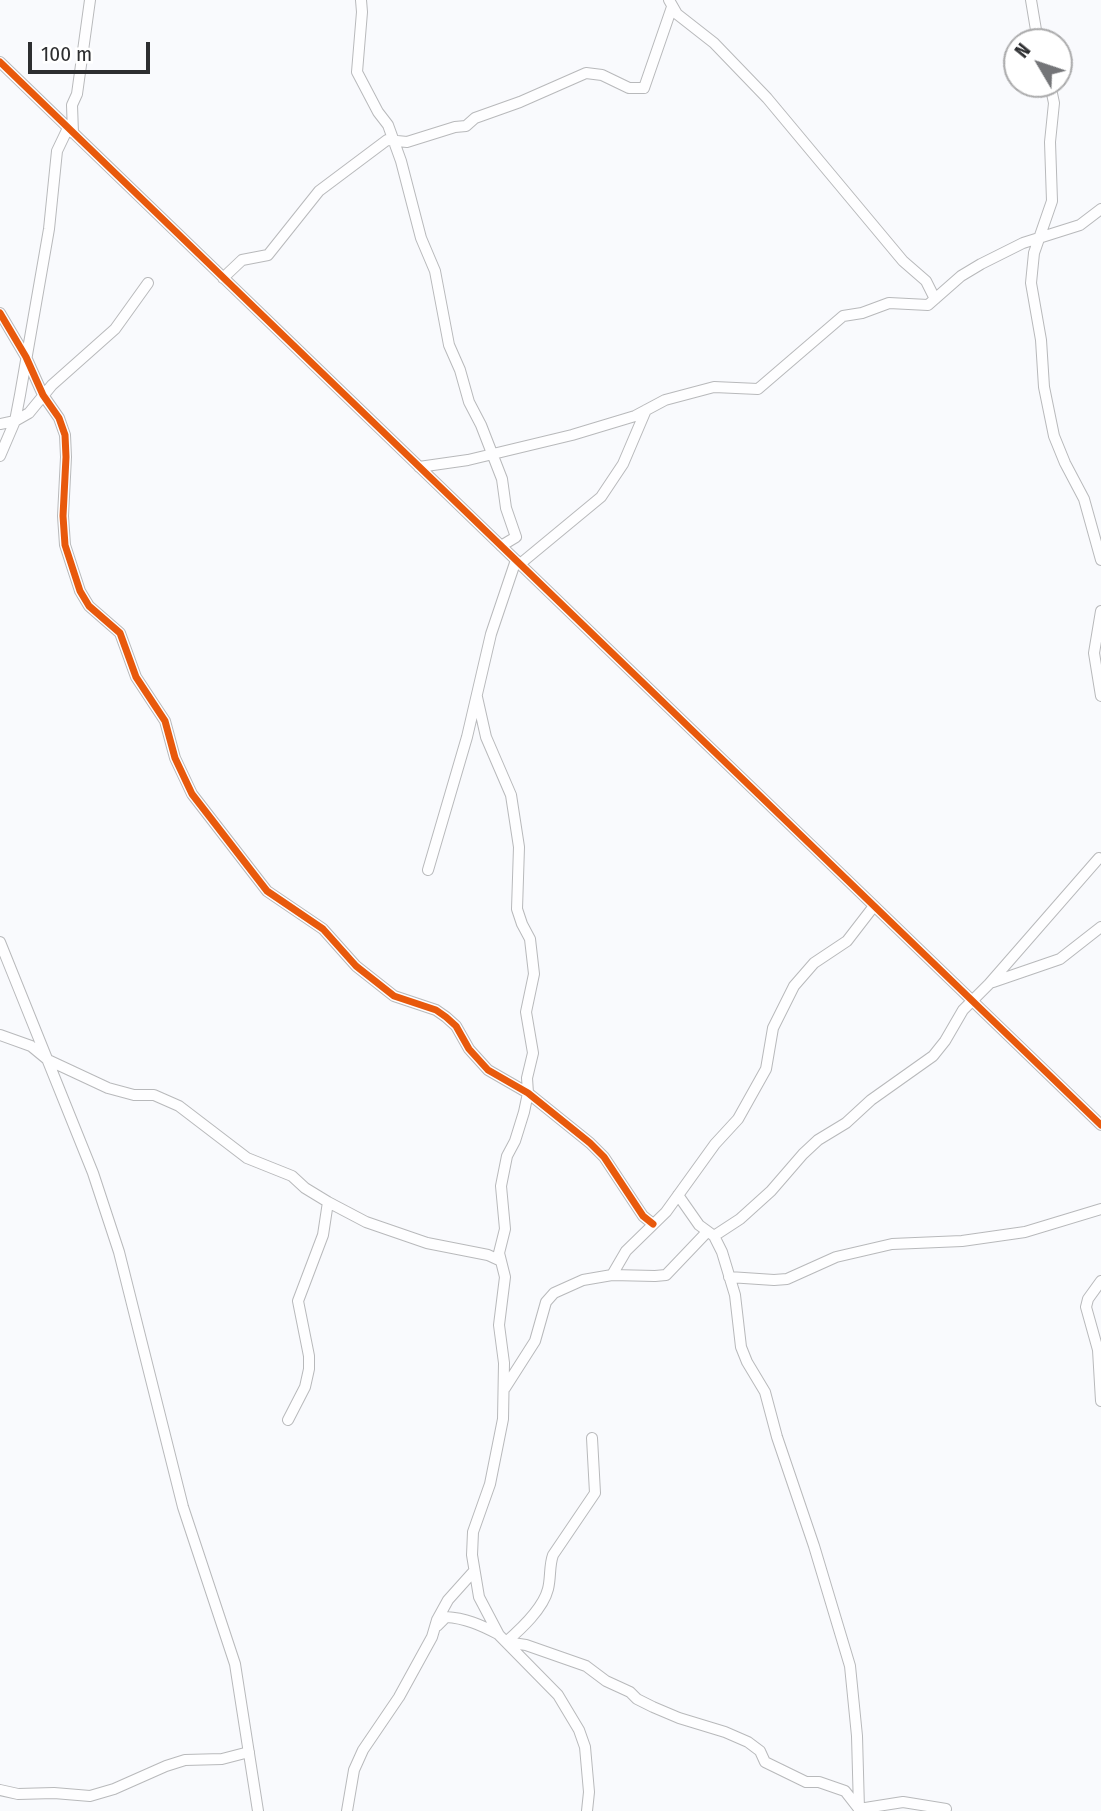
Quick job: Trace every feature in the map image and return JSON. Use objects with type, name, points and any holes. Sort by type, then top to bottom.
[{"type":"street","points":[[0,456],[15,421],[48,229],[57,151],[70,130],[90,0]]},
{"type":"street","points":[[361,0],[357,72],[362,85],[388,125],[394,141],[421,238],[435,271],[449,345],[502,479],[506,508],[516,537],[501,546]]},
{"type":"street","points":[[1031,0],[1036,28]]},
{"type":"street","points":[[223,278],[242,260],[268,256],[319,191],[387,140],[407,142],[466,126],[475,118],[586,73],[602,75],[629,88],[644,88],[671,4],[714,43],[767,98],[885,240],[909,267],[926,281],[936,299]]},
{"type":"street","points":[[0,62],[1101,1125]]},
{"type":"street","points":[[1053,98],[1052,201],[1034,253],[1031,283],[1041,340],[1044,387],[1054,436],[1086,505],[1101,560]]},
{"type":"street","points":[[45,105],[72,105]]},
{"type":"street","points":[[419,467],[451,464],[572,435],[635,416],[665,400],[714,387],[758,389],[843,316],[862,313],[888,303],[925,306],[971,270],[1038,238],[1080,225],[1101,209]]},
{"type":"street","points":[[0,424],[15,421],[29,413],[43,395],[115,329],[148,283]]},
{"type":"street","points":[[0,313],[26,358],[43,395],[59,418],[65,435],[65,545],[80,592],[89,606],[120,633],[136,677],[165,721],[175,758],[192,794],[267,891],[323,929],[356,966],[394,996],[436,1010],[446,1017],[456,1026],[479,1062],[488,1070],[527,1093],[590,1143],[604,1157],[643,1216],[653,1224]]},
{"type":"street","points":[[428,870],[477,697],[491,635],[518,562],[601,497],[623,464],[646,410]]},
{"type":"street","points":[[1101,611],[1094,653],[1101,696]]},
{"type":"street","points":[[477,697],[486,737],[511,796],[519,839],[517,909],[530,939],[534,974],[526,1012],[533,1053],[527,1078],[527,1093],[522,1122],[502,1174],[505,1229],[499,1253],[505,1277],[499,1325],[503,1349],[503,1419],[490,1484],[473,1532],[474,1572],[479,1597],[502,1639],[586,1666],[606,1681],[653,1707],[748,1742],[760,1751],[765,1762],[806,1782],[819,1782],[845,1791],[859,1810]]},
{"type":"street","points":[[503,1394],[535,1341],[549,1297],[583,1280],[612,1275],[666,1275],[711,1234],[740,1219],[818,1140],[846,1123],[871,1100],[933,1056],[963,1010],[1099,858]]},
{"type":"street","points":[[612,1275],[626,1251],[659,1220],[715,1144],[738,1119],[760,1081],[770,1056],[769,1040],[773,1028],[794,986],[814,963],[847,942],[874,906]]},
{"type":"street","points":[[989,984],[1060,958],[1101,927]]},
{"type":"street","points":[[0,942],[93,1173],[125,1273],[183,1507],[235,1664],[258,1811]]},
{"type":"street","points":[[960,989],[963,1010]]},
{"type":"street","points":[[0,1035],[31,1046],[48,1060],[108,1088],[134,1095],[163,1097],[208,1126],[247,1158],[292,1176],[305,1188],[366,1222],[427,1243],[488,1255],[501,1261]]},
{"type":"street","points":[[678,1195],[699,1225],[711,1234],[722,1252],[735,1295],[741,1347],[765,1392],[850,1667],[856,1724],[859,1810]]},
{"type":"street","points":[[289,1420],[305,1387],[309,1369],[298,1301],[323,1235],[328,1202]]},
{"type":"street","points":[[729,1277],[787,1279],[836,1257],[892,1244],[961,1241],[1025,1232],[1101,1209]]},
{"type":"street","points":[[1101,1281],[1087,1298],[1086,1307],[1098,1350],[1101,1401]]},
{"type":"street","points":[[502,1639],[520,1630],[545,1596],[554,1555],[595,1493],[592,1438]]},
{"type":"street","points":[[347,1811],[349,1790],[363,1750],[399,1697],[432,1637],[448,1600],[474,1572]]},
{"type":"street","points":[[435,1628],[446,1617],[470,1620],[502,1639],[558,1695],[579,1730],[585,1746],[587,1811]]},
{"type":"street","points":[[0,1790],[18,1794],[90,1796],[185,1760],[222,1759],[249,1752]]},
{"type":"street","points":[[859,1810],[903,1802],[946,1808]]},
{"type":"cycle path","points":[[0,62],[1101,1125]]},
{"type":"cycle path","points":[[0,313],[26,357],[43,395],[59,418],[65,435],[65,545],[80,591],[89,606],[120,633],[136,677],[165,721],[175,758],[192,794],[267,891],[323,929],[356,966],[394,996],[436,1010],[446,1017],[456,1026],[469,1049],[488,1070],[528,1093],[590,1143],[604,1157],[643,1216],[653,1224]]}]
